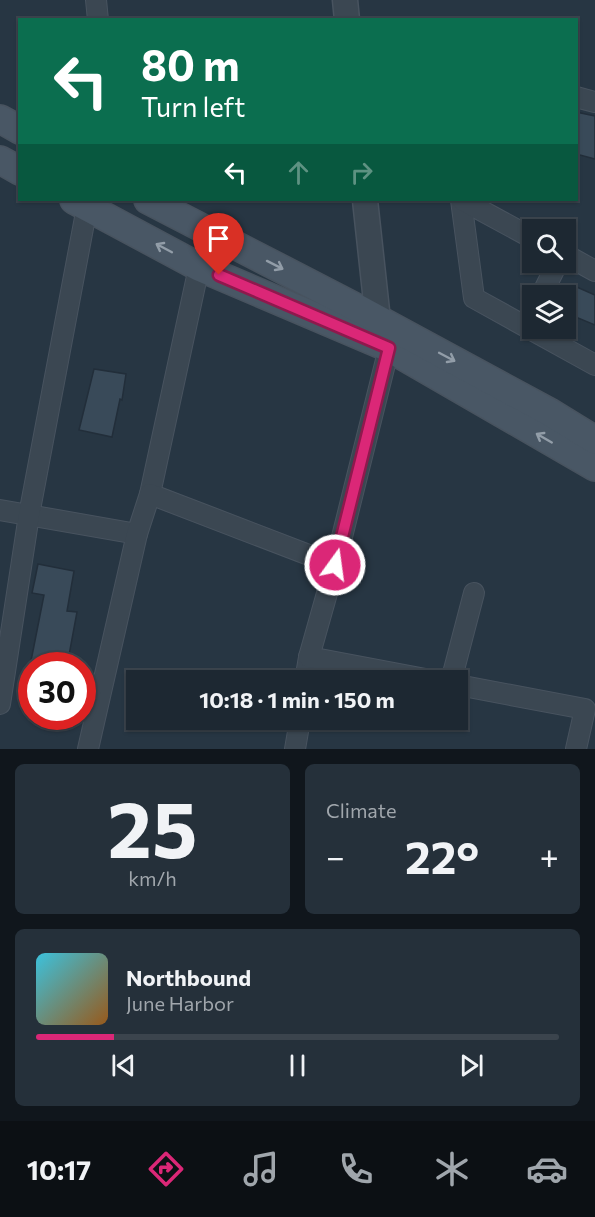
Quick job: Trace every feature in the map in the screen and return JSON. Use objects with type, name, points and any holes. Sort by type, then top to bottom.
[{"type":"main road","points":[[0,119],[18,129]]},
{"type":"main road","points":[[0,160],[18,170]]},
{"type":"main road","points":[[150,201],[380,336],[595,467]]},
{"type":"main road","points":[[81,203],[199,267],[380,336],[551,413],[595,440]]},
{"type":"street","points":[[96,0],[98,18]]},
{"type":"street","points":[[578,98],[595,102]]},
{"type":"street","points":[[307,670],[335,565],[380,336],[365,201]]},
{"type":"street","points":[[461,201],[474,298],[522,316]]},
{"type":"street","points":[[463,201],[522,233]]},
{"type":"street","points":[[0,704],[81,203]]},
{"type":"street","points":[[576,261],[595,272]]},
{"type":"street","points":[[88,749],[137,534],[150,494],[199,267]]},
{"type":"street","points":[[558,339],[595,365]]},
{"type":"street","points":[[150,494],[335,565]]},
{"type":"street","points":[[0,510],[137,534]]},
{"type":"street","points":[[454,670],[474,593]]},
{"type":"street","points":[[309,657],[378,670]]},
{"type":"street","points":[[468,687],[585,709],[576,749]]},
{"type":"street","points":[[296,749],[299,730]]},
{"type":"building","points":[[578,112],[595,116],[595,159],[578,155]]},
{"type":"building","points":[[576,287],[595,295],[595,325],[576,317]]},
{"type":"building","points":[[94,369],[126,374],[112,437],[79,430]]},
{"type":"building","points":[[38,564],[74,571],[67,611],[77,612],[70,652],[33,652],[44,595],[32,593]]},
{"type":"route","points":[[219,275],[389,348],[335,565]]}]
